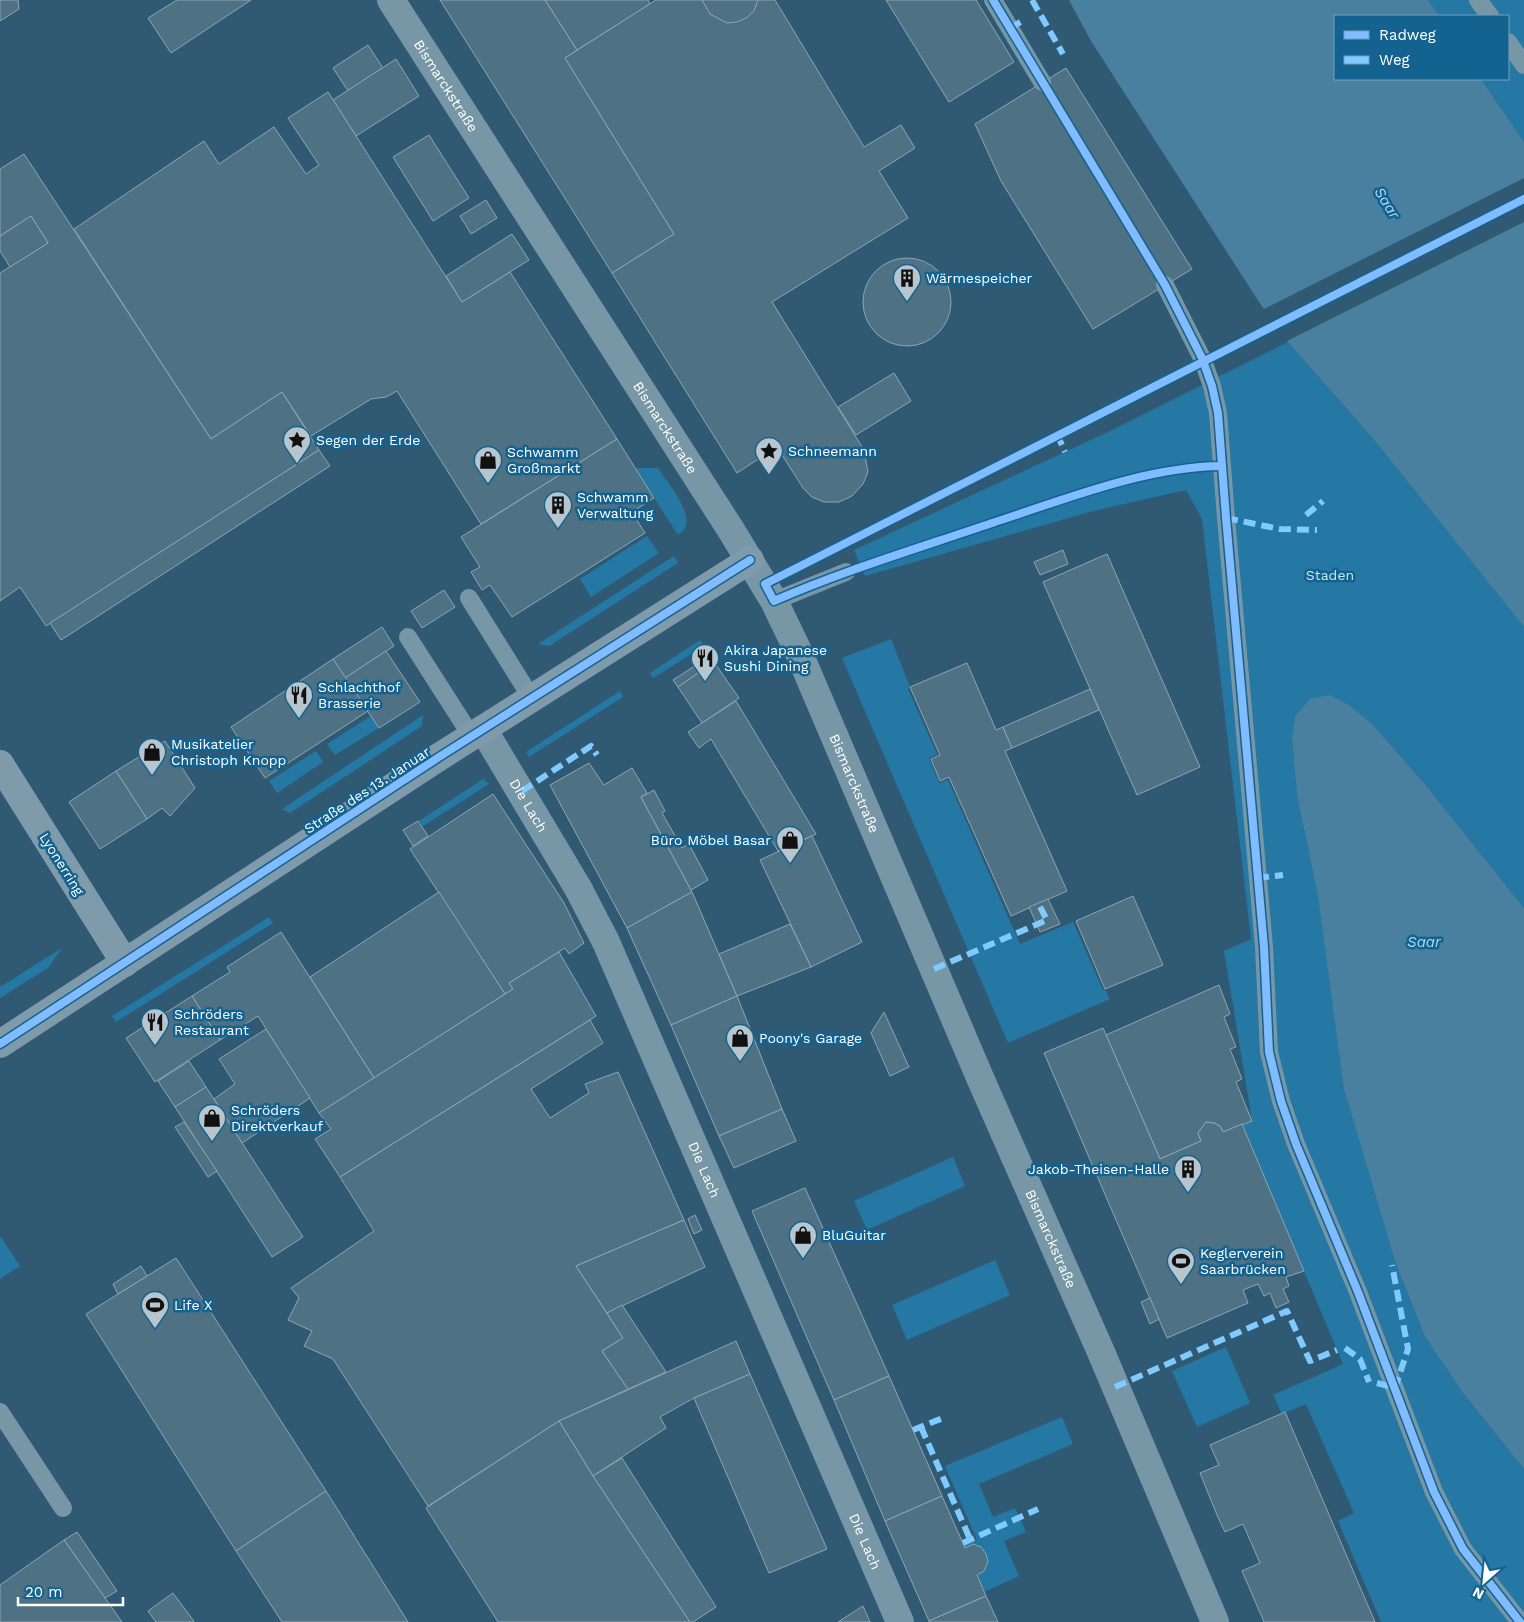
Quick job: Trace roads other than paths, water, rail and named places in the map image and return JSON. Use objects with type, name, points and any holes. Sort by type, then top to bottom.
[{"type":"street","name":"Bismarckstraße","points":[[391,0],[750,560],[774,601],[799,653],[981,1080],[1101,1352],[1215,1622]]},
{"type":"street","name":"Straße des 13. Januar","points":[[0,1044],[478,733],[750,560]]},
{"type":"street","name":"Die Lach","points":[[478,733],[574,880],[606,942],[900,1622]]},
{"type":"street","name":"Lyonerring","points":[[0,764],[125,963]]},
{"type":"lane","points":[[993,0],[1042,82]]},
{"type":"lane","points":[[1478,0],[1489,15]]},
{"type":"lane","points":[[1509,43],[1524,65]]},
{"type":"lane","points":[[1165,285],[1202,358],[1212,386],[1218,414],[1226,528],[1264,947],[1269,1052],[1281,1101],[1300,1153],[1358,1292],[1434,1492],[1463,1549],[1520,1622]]},
{"type":"lane","points":[[774,601],[846,572]]},
{"type":"lane","points":[[469,598],[532,699]]},
{"type":"lane","points":[[408,637],[478,733]]},
{"type":"lane","points":[[0,1412],[63,1508]]},
{"type":"water","points":[[1069,0],[1428,0],[1438,15],[1334,15],[1334,80],[1482,80],[1524,142],[1524,627],[1375,441],[1288,342],[1261,305],[1091,41]]},
{"type":"water","name":"Saar","points":[[1330,695],[1349,705],[1374,726],[1425,784],[1524,908],[1524,1469],[1463,1393],[1425,1337],[1396,1264],[1344,1089],[1318,896],[1297,796],[1292,739],[1295,716],[1310,699]]},
{"type":"place","name":"Wärmespeicher","points":[[907,302]]},
{"type":"place","name":"Segen der Erde","points":[[297,464]]},
{"type":"place","name":"Schneemann","points":[[769,475]]},
{"type":"place","name":"Schwamm Großmarkt","points":[[488,484]]},
{"type":"place","name":"Schwamm Verwaltung","points":[[558,529]]},
{"type":"place","name":"Akira Japanese Sushi Dining","points":[[705,682]]},
{"type":"place","name":"Schlachthof Brasserie","points":[[299,719]]},
{"type":"place","name":"Musikatelier Christoph Knopp","points":[[152,776]]},
{"type":"place","name":"Büro Möbel Basar","points":[[790,864]]},
{"type":"place","name":"Schröders Restaurant","points":[[155,1046]]},
{"type":"place","name":"Poony's Garage","points":[[740,1062]]},
{"type":"place","name":"Schröders Direktverkauf","points":[[212,1142]]},
{"type":"place","name":"Jakob-Theisen-Halle","points":[[1188,1193]]},
{"type":"place","name":"BluGuitar","points":[[803,1259]]},
{"type":"place","name":"Keglerverein Saarbrücken","points":[[1181,1285]]},
{"type":"place","name":"Life X","points":[[155,1329]]},
{"type":"park label","name":"Staden","points":[[1330,575]]}]
